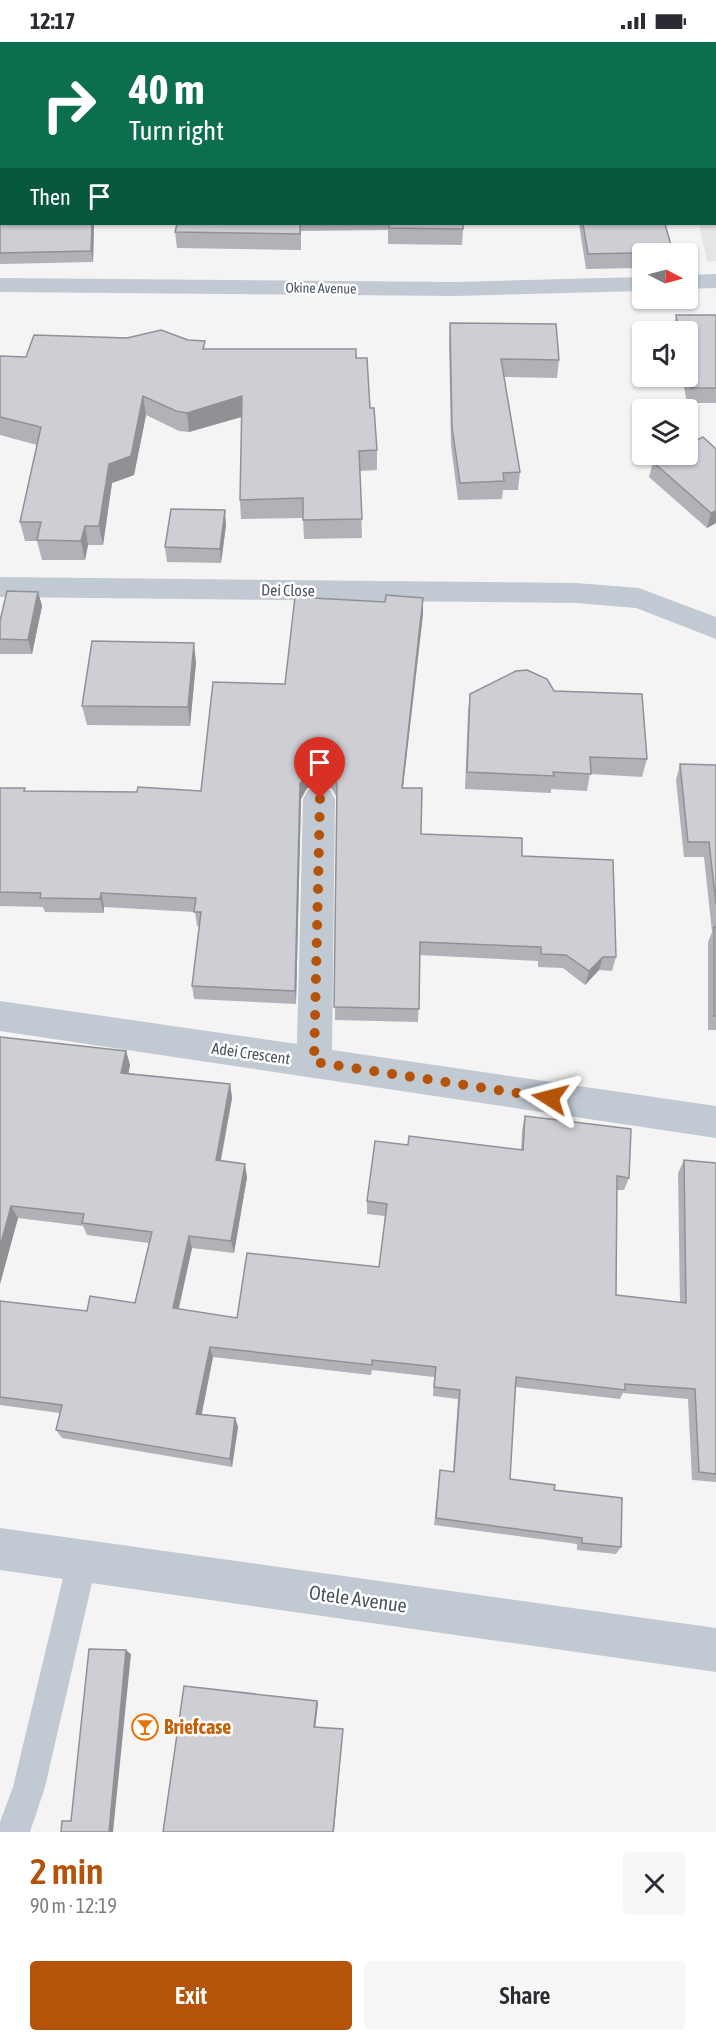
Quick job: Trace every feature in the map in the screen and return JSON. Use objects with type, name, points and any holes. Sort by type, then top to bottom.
[{"type":"street","points":[[698,282],[716,281]]},
{"type":"street","name":"Okine Avenue","points":[[0,285],[455,289],[632,284]]},
{"type":"street","name":"Dei Close","points":[[0,587],[576,593],[639,598],[716,628]]},
{"type":"street","points":[[314,1062],[320,799]]},
{"type":"street","name":"Adei Crescent","points":[[0,1016],[716,1122]]},
{"type":"street","name":"Otele Avenue","points":[[0,1549],[716,1650]]},
{"type":"lane","points":[[13,1832],[29,1787],[82,1560]]},
{"type":"shaded area","points":[[699,225],[716,225],[716,261],[707,262]]},
{"type":"building","points":[[0,225],[92,225],[91,251],[0,253]]},
{"type":"building","points":[[177,225],[300,225],[300,234],[175,232]]},
{"type":"building","points":[[389,225],[463,225],[463,229],[389,228]]},
{"type":"building","points":[[583,225],[665,225],[670,243],[632,243],[632,253],[588,254]]},
{"type":"building","points":[[676,315],[716,315],[716,388],[691,388],[698,387],[698,321],[677,321]]},
{"type":"building","points":[[450,323],[556,324],[559,360],[501,359],[520,472],[503,473],[504,481],[460,483],[452,427]]},
{"type":"building","points":[[161,330],[188,340],[205,341],[203,349],[356,349],[356,358],[367,358],[370,408],[374,408],[377,450],[359,451],[362,519],[303,520],[303,498],[240,500],[242,396],[187,413],[176,411],[143,396],[131,456],[109,464],[99,526],[85,526],[81,541],[37,540],[41,522],[20,522],[41,427],[0,417],[0,356],[26,357],[34,335],[127,338]]},
{"type":"building","points":[[703,437],[716,449],[716,511],[711,513],[656,465],[698,465],[698,440]]},
{"type":"building","points":[[171,509],[225,510],[220,549],[165,547]]},
{"type":"building","points":[[7,591],[38,592],[28,640],[0,639],[0,621]]},
{"type":"building","points":[[386,595],[423,598],[402,788],[422,788],[421,834],[522,838],[522,856],[613,860],[616,957],[603,957],[589,971],[566,955],[541,954],[541,947],[420,942],[419,1009],[334,1007],[337,784],[332,774],[319,770],[307,773],[300,784],[295,991],[192,986],[201,912],[194,912],[196,898],[101,893],[100,899],[40,898],[41,893],[0,892],[0,788],[25,788],[24,791],[137,792],[138,787],[201,791],[213,682],[285,684],[295,597],[385,602]]},
{"type":"building","points":[[92,641],[194,643],[188,707],[82,706]]},
{"type":"building","points":[[527,670],[547,679],[554,691],[642,694],[647,759],[590,757],[591,774],[553,772],[554,776],[467,772],[470,694],[516,671]]},
{"type":"building","points":[[680,764],[716,765],[716,904],[709,842],[688,842]]},
{"type":"building","points":[[714,927],[716,928],[716,1016],[714,1016]]},
{"type":"building","points":[[0,1037],[126,1051],[121,1073],[230,1084],[216,1160],[245,1164],[231,1241],[189,1236],[173,1308],[237,1318],[247,1253],[379,1267],[387,1204],[367,1201],[375,1141],[408,1145],[409,1136],[523,1150],[525,1116],[631,1129],[629,1178],[617,1176],[616,1295],[686,1303],[684,1160],[716,1163],[716,1474],[699,1472],[695,1389],[625,1384],[625,1390],[516,1377],[510,1479],[555,1485],[554,1490],[622,1498],[621,1547],[582,1543],[582,1538],[436,1518],[440,1470],[454,1472],[460,1390],[434,1387],[436,1367],[372,1360],[372,1365],[210,1347],[196,1414],[235,1418],[230,1459],[56,1430],[62,1405],[0,1397],[0,1301],[87,1311],[90,1296],[135,1303],[152,1232],[82,1223],[84,1214],[11,1206],[0,1247]]},
{"type":"building","points":[[89,1649],[126,1650],[109,1832],[61,1832],[62,1821],[71,1821]]},
{"type":"building","points":[[184,1686],[317,1701],[314,1727],[343,1729],[333,1832],[163,1832]]},
{"type":"place","name":"Briefcase","points":[[145,1727]]},
{"type":"route","points":[[320,799],[314,1062],[550,1098]]}]
